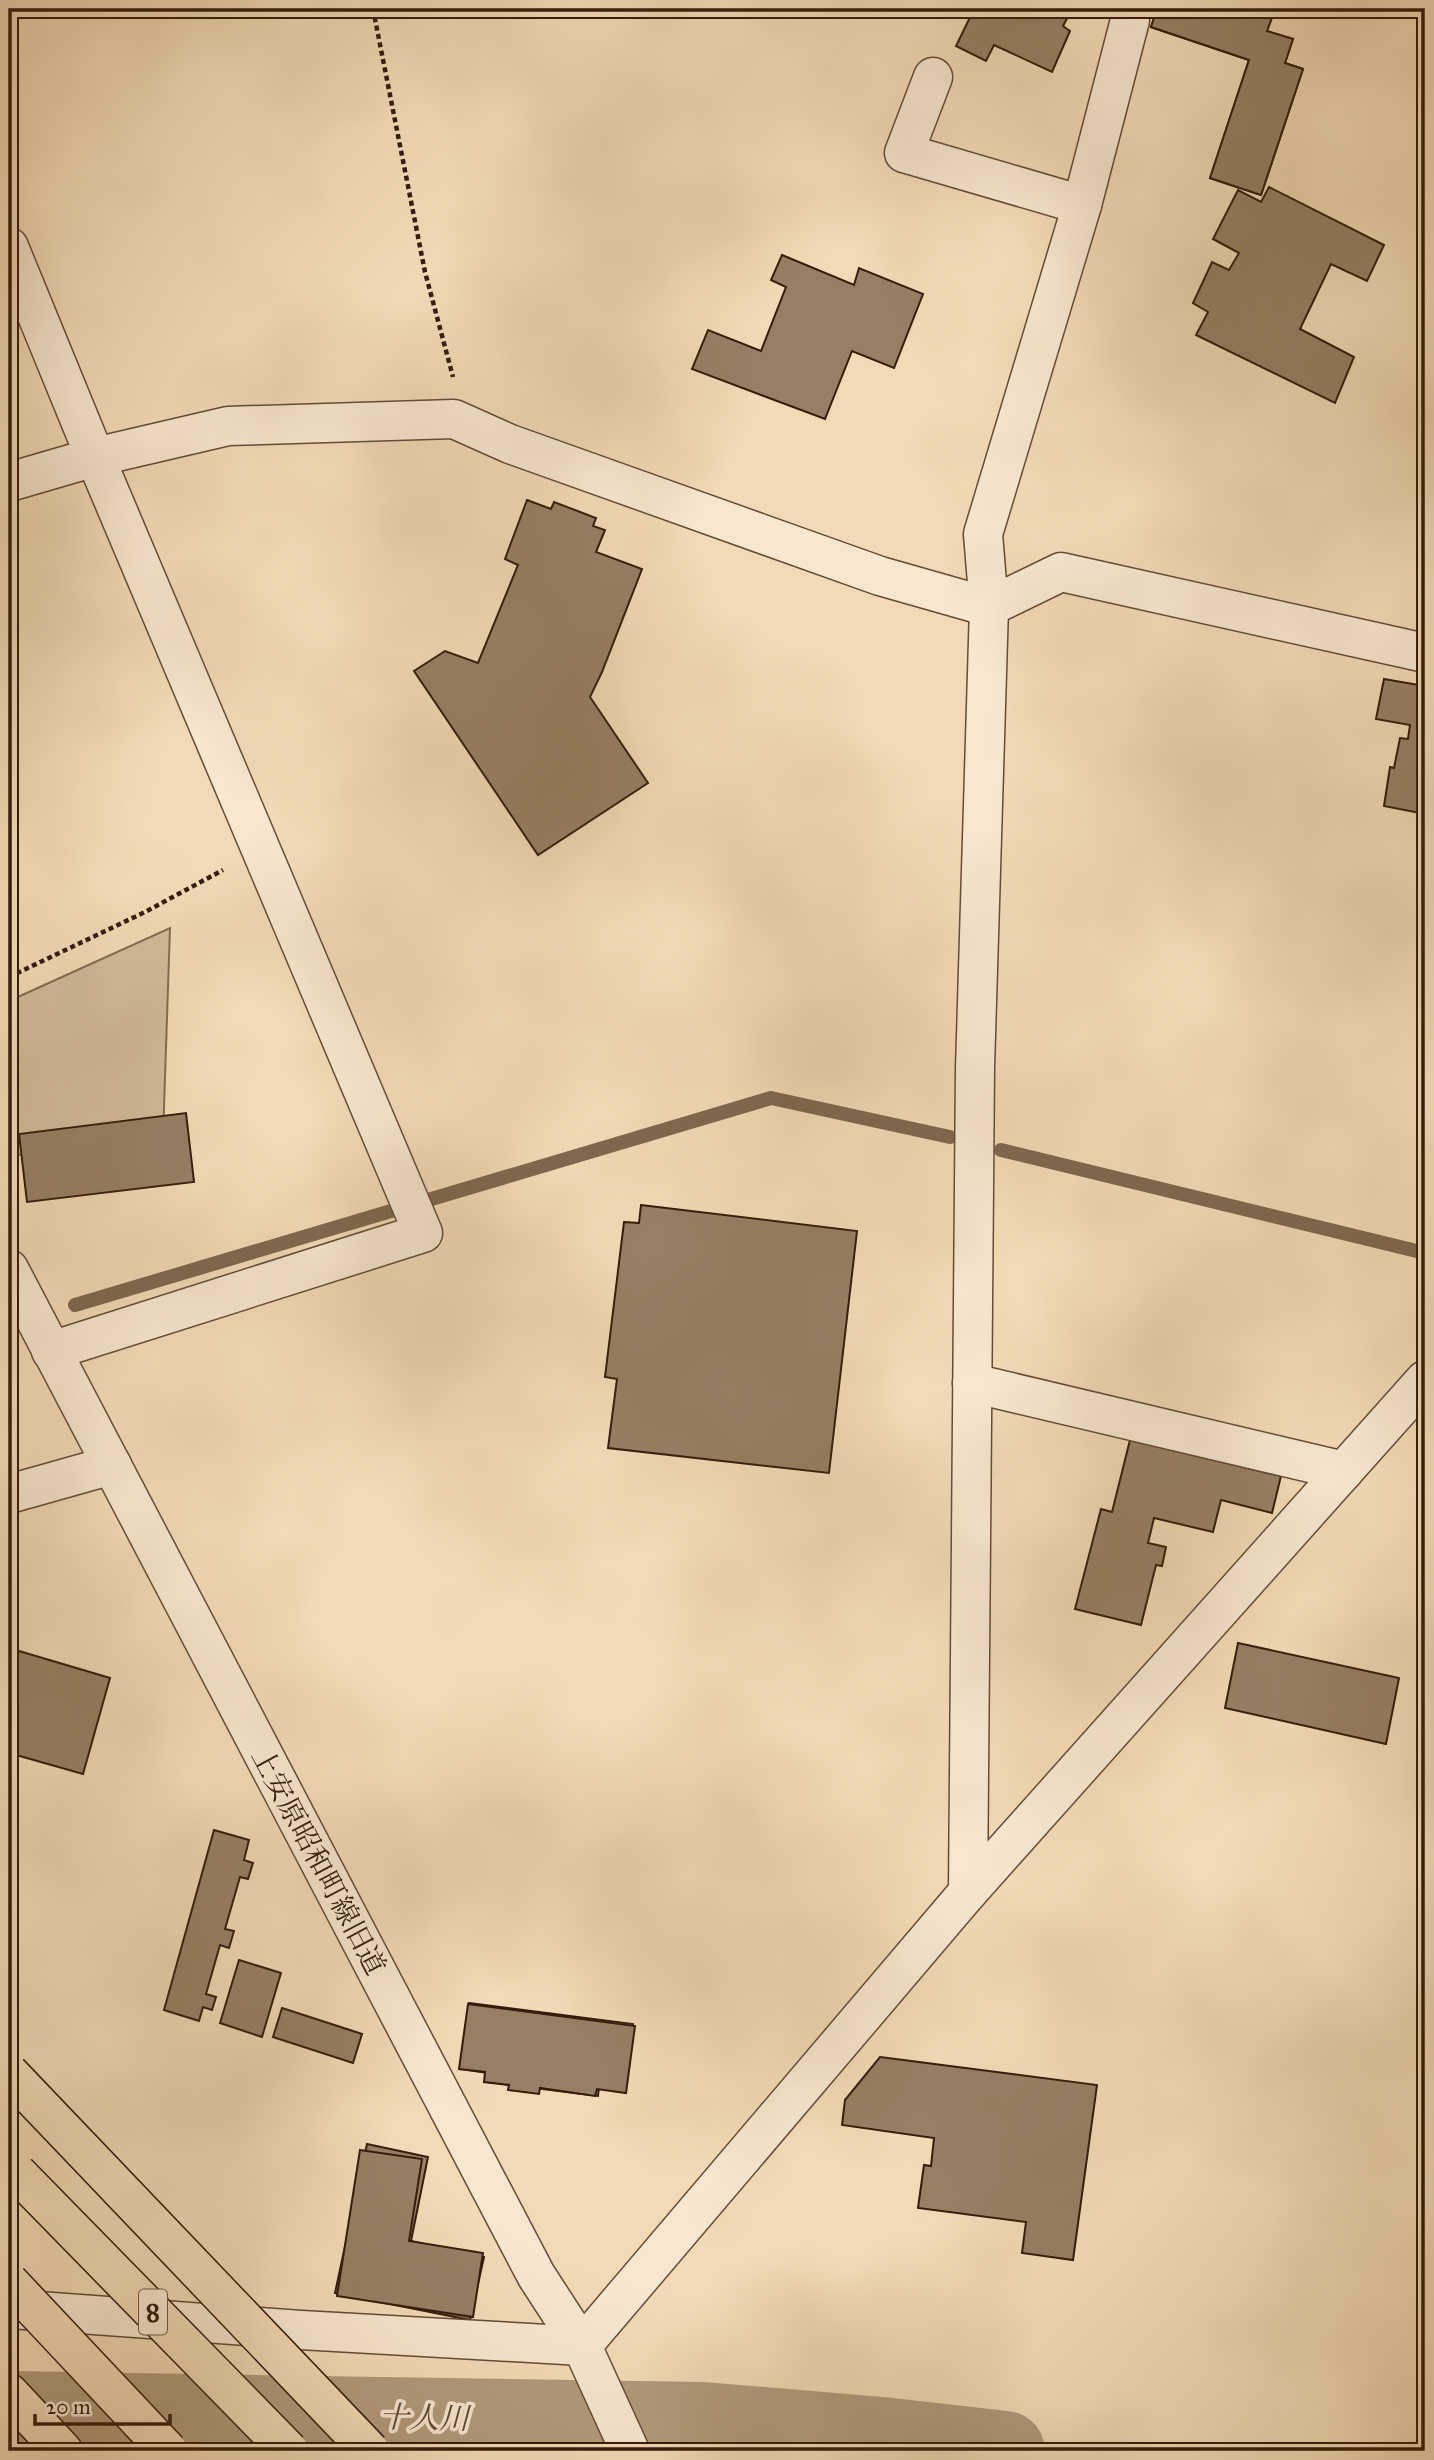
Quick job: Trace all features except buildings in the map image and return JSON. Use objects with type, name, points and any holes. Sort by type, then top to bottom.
[{"type":"highway","points":[[9,2073],[370,2451]]},
{"type":"highway","name":"8","points":[[13,2168],[289,2451]]},
{"type":"highway","points":[[9,2282],[168,2451]]},
{"type":"highway","points":[[9,2393],[63,2451]]},
{"type":"street","points":[[968,1892],[975,1068],[989,607],[983,534],[1082,205],[1130,20],[1130,9]]},
{"type":"street","points":[[933,77],[904,153],[1082,205]]},
{"type":"street","points":[[9,247],[423,1233],[51,1351]]},
{"type":"street","points":[[9,482],[95,457],[228,426],[454,419],[510,444],[880,576],[989,607],[1061,572],[1425,653]]},
{"type":"street","name":"上安原昭和町線旧道","points":[[9,1269],[536,2275],[582,2346],[631,2451]]},
{"type":"street","points":[[9,2308],[301,2330],[582,2346],[968,1892],[1425,1381]]},
{"type":"street","points":[[972,1383],[1344,1471]]},
{"type":"street","points":[[9,1494],[112,1465]]},
{"type":"path","points":[[373,9],[425,272],[453,378],[454,419]]},
{"type":"path","points":[[9,977],[145,912],[261,849]]},
{"type":"shaded area","points":[[170,928],[163,1137],[9,1156],[9,1001]]},
{"type":"waterway","points":[[75,1305],[771,1098],[950,1137]]},
{"type":"waterway","points":[[1001,1150],[1425,1253]]},
{"type":"waterway","name":"十人川","points":[[9,2411],[703,2422],[882,2437],[1005,2451]]}]
